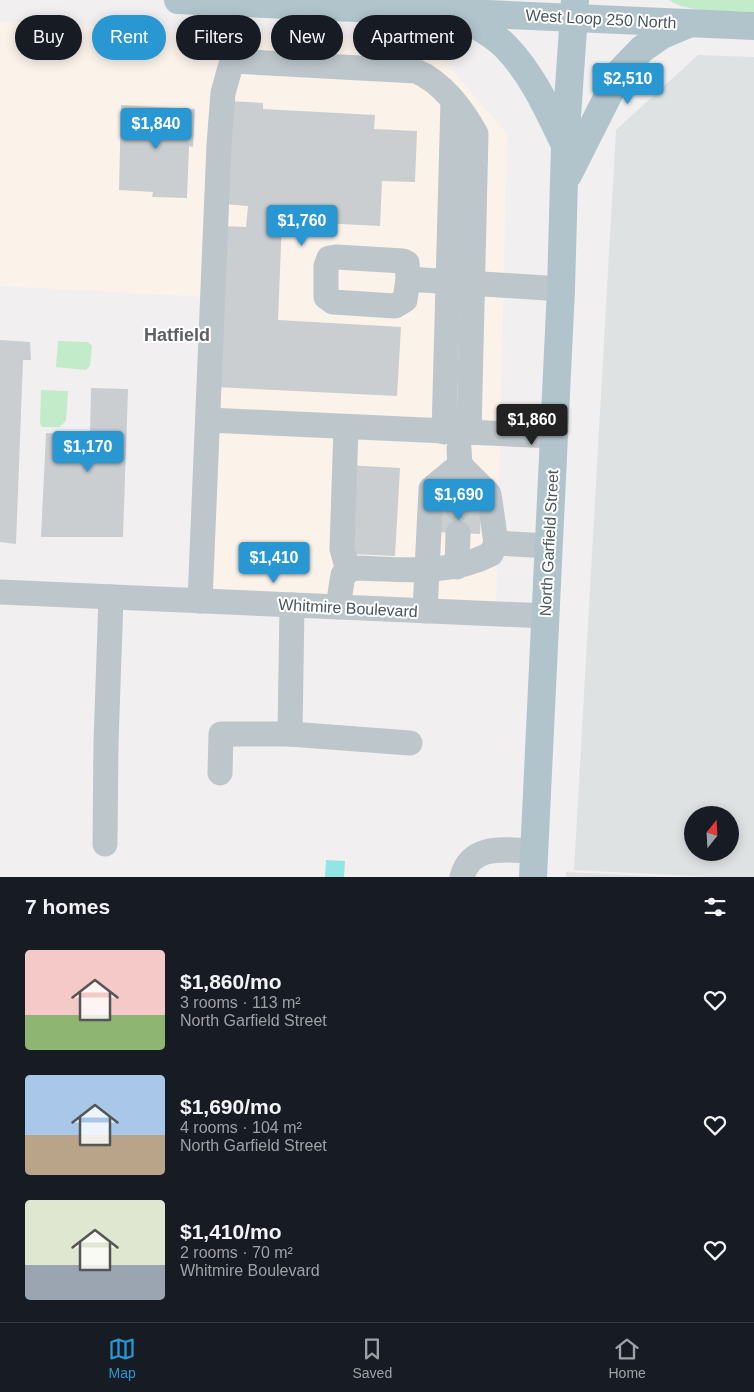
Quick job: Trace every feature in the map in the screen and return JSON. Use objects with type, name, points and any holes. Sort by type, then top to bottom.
[{"type":"main road","name":"West Loop 250 North","points":[[178,0],[453,12],[574,9],[691,23],[754,26]]},
{"type":"main road","points":[[453,12],[478,0]]},
{"type":"main road","points":[[656,0],[667,13],[691,23]]},
{"type":"main road","name":"North Garfield Street","points":[[533,864],[561,289],[565,145],[574,9]]},
{"type":"main road","points":[[453,12],[492,36],[531,77],[565,145]]},
{"type":"main road","points":[[564,183],[620,72],[642,49],[662,35],[691,23]]},
{"type":"street","points":[[200,601],[219,145],[223,92],[232,61],[237,2]]},
{"type":"street","points":[[388,69],[389,9]]},
{"type":"street","points":[[232,61],[416,72],[427,76],[467,117],[476,134],[473,282],[457,433]]},
{"type":"street","points":[[453,101],[447,281],[460,465],[457,567]]},
{"type":"street","points":[[408,279],[561,289]]},
{"type":"street","points":[[208,420],[554,436]]},
{"type":"street","points":[[346,427],[342,549],[348,570]]},
{"type":"street","points":[[338,607],[343,575],[353,568],[427,570],[457,567],[476,562],[491,554],[496,543],[489,494],[460,465]]},
{"type":"street","points":[[424,611],[431,489],[460,465]]},
{"type":"street","points":[[496,543],[549,546]]},
{"type":"street","name":"Whitmire Boulevard","points":[[0,592],[546,616]]},
{"type":"street","points":[[105,844],[111,597]]},
{"type":"street","points":[[290,734],[292,605]]},
{"type":"street","points":[[220,773],[221,734],[290,734],[410,743]]},
{"type":"street","points":[[462,877],[464,868],[475,855],[487,851],[502,850],[533,864]]},
{"type":"shaded area","points":[[0,21],[15,22],[15,60],[82,60],[82,25],[92,26],[92,60],[166,60],[166,30],[176,30],[176,60],[261,60],[261,34],[271,35],[271,60],[343,60],[343,39],[353,39],[353,60],[444,60],[507,134],[496,611],[204,599],[209,297],[0,286]]},
{"type":"shaded area","points":[[698,55],[754,57],[754,877],[710,877],[574,870],[616,130]]},
{"type":"shaded area","points":[[566,872],[670,877],[566,877]]},
{"type":"green space","points":[[669,0],[754,0],[754,12],[687,8]]},
{"type":"green space","points":[[58,341],[88,342],[92,346],[90,366],[86,370],[56,367]]},
{"type":"green space","points":[[41,390],[68,391],[66,421],[59,427],[42,427],[40,423]]},
{"type":"water","points":[[326,860],[345,861],[344,877],[325,877]]},
{"type":"building","points":[[229,101],[263,103],[263,109],[375,115],[374,129],[417,131],[415,182],[382,181],[380,226],[282,221],[278,320],[401,327],[397,396],[215,387],[223,226],[246,227],[248,206],[224,204]]},
{"type":"building","points":[[121,105],[195,109],[193,147],[189,146],[187,198],[152,197],[153,192],[119,190]]},
{"type":"building","points":[[0,340],[30,342],[31,360],[23,360],[16,544],[0,542]]},
{"type":"building","points":[[91,388],[128,389],[123,537],[41,537],[46,433],[90,435]]},
{"type":"building","points":[[347,465],[400,468],[395,556],[351,554]]},
{"type":"building","points":[[437,508],[481,510],[480,534],[436,532]]},
{"type":"district","name":"Hatfield","points":[[177,335]]}]
